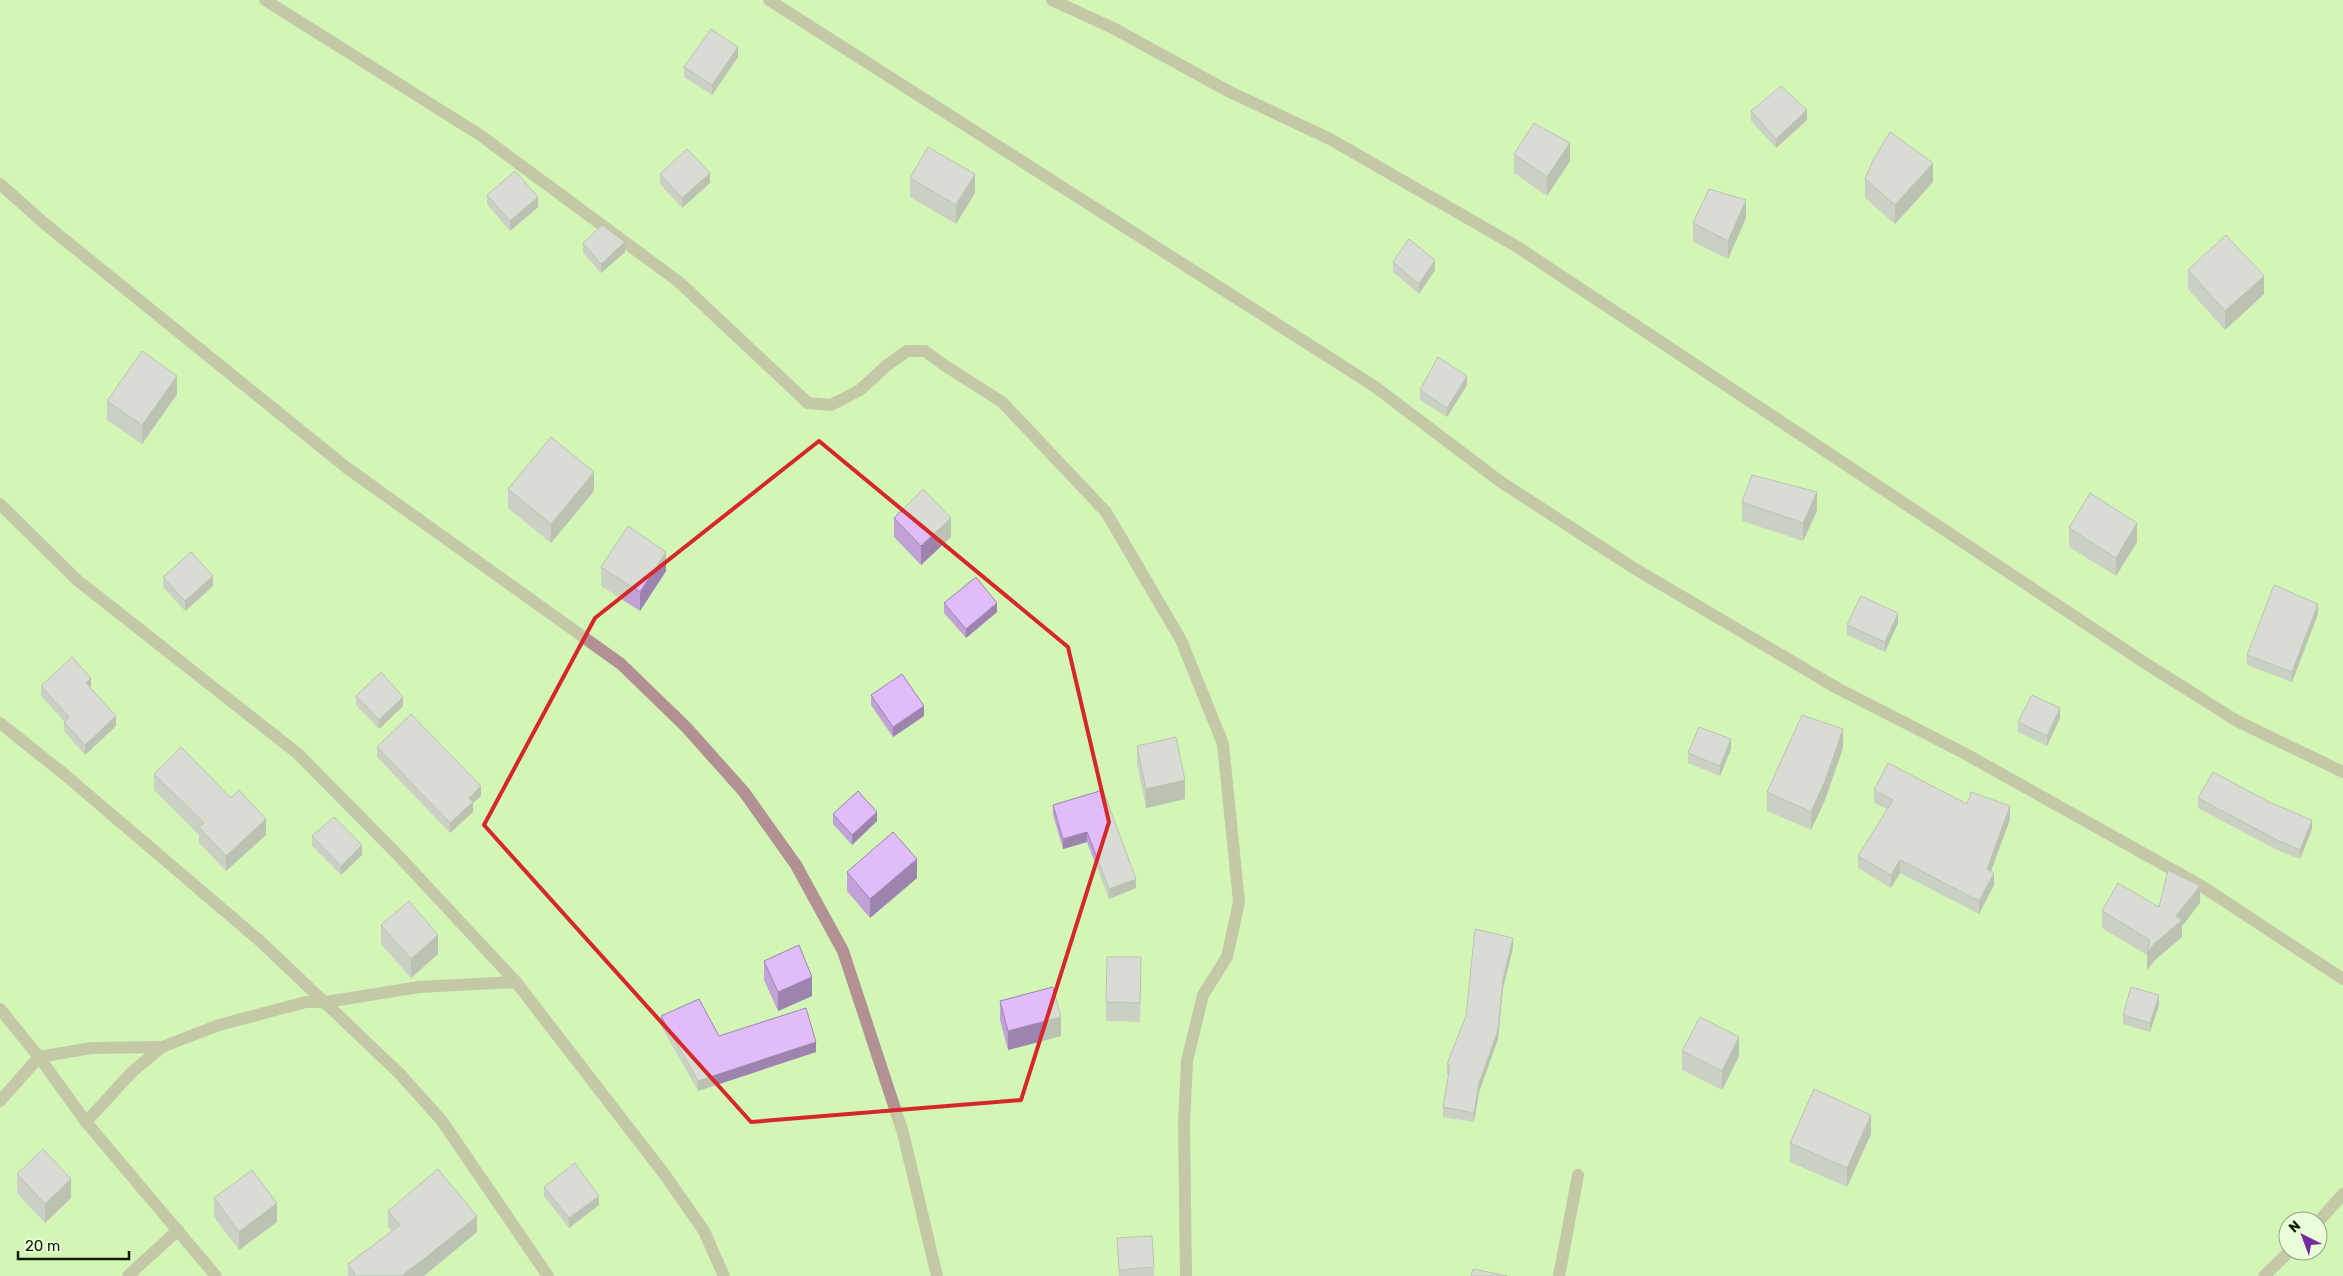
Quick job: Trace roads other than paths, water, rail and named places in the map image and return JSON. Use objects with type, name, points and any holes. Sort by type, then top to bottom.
[{"type":"street","points":[[265,0],[480,135],[512,158],[679,282],[808,403],[832,405],[860,390],[886,366],[907,351],[925,351],[944,366],[1002,402],[1106,512],[1181,640],[1223,744],[1239,902],[1227,957],[1203,995],[1186,1061],[1184,1123],[1186,1276]]},
{"type":"street","points":[[769,0],[1374,386],[1501,482],[1632,567],[1838,688],[1962,752],[2200,885],[2343,979]]},
{"type":"street","points":[[1052,0],[1113,28],[1228,91],[1330,139],[1516,246],[2237,721],[2343,772]]},
{"type":"street","points":[[0,184],[45,224],[346,468],[621,664],[686,727],[744,792],[796,865],[843,951],[903,1134],[937,1276]]},
{"type":"street","points":[[0,504],[77,580],[297,753],[395,852],[516,982],[665,1175],[704,1231],[724,1276]]},
{"type":"street","points":[[0,723],[64,774],[260,941],[400,1074],[442,1121],[548,1276]]},
{"type":"street","points":[[86,1122],[132,1072],[162,1047],[219,1025],[306,1002],[326,1002],[419,987],[516,982]]},
{"type":"street","points":[[0,1009],[39,1057],[86,1122],[216,1276]]},
{"type":"street","points":[[0,1101],[39,1057],[91,1048],[162,1047]]},
{"type":"street","points":[[1559,1276],[1578,1175]]},
{"type":"street","points":[[2328,1211],[2343,1194]]},
{"type":"street","points":[[128,1276],[178,1230]]},
{"type":"street","points":[[2264,1276],[2280,1261]]}]
